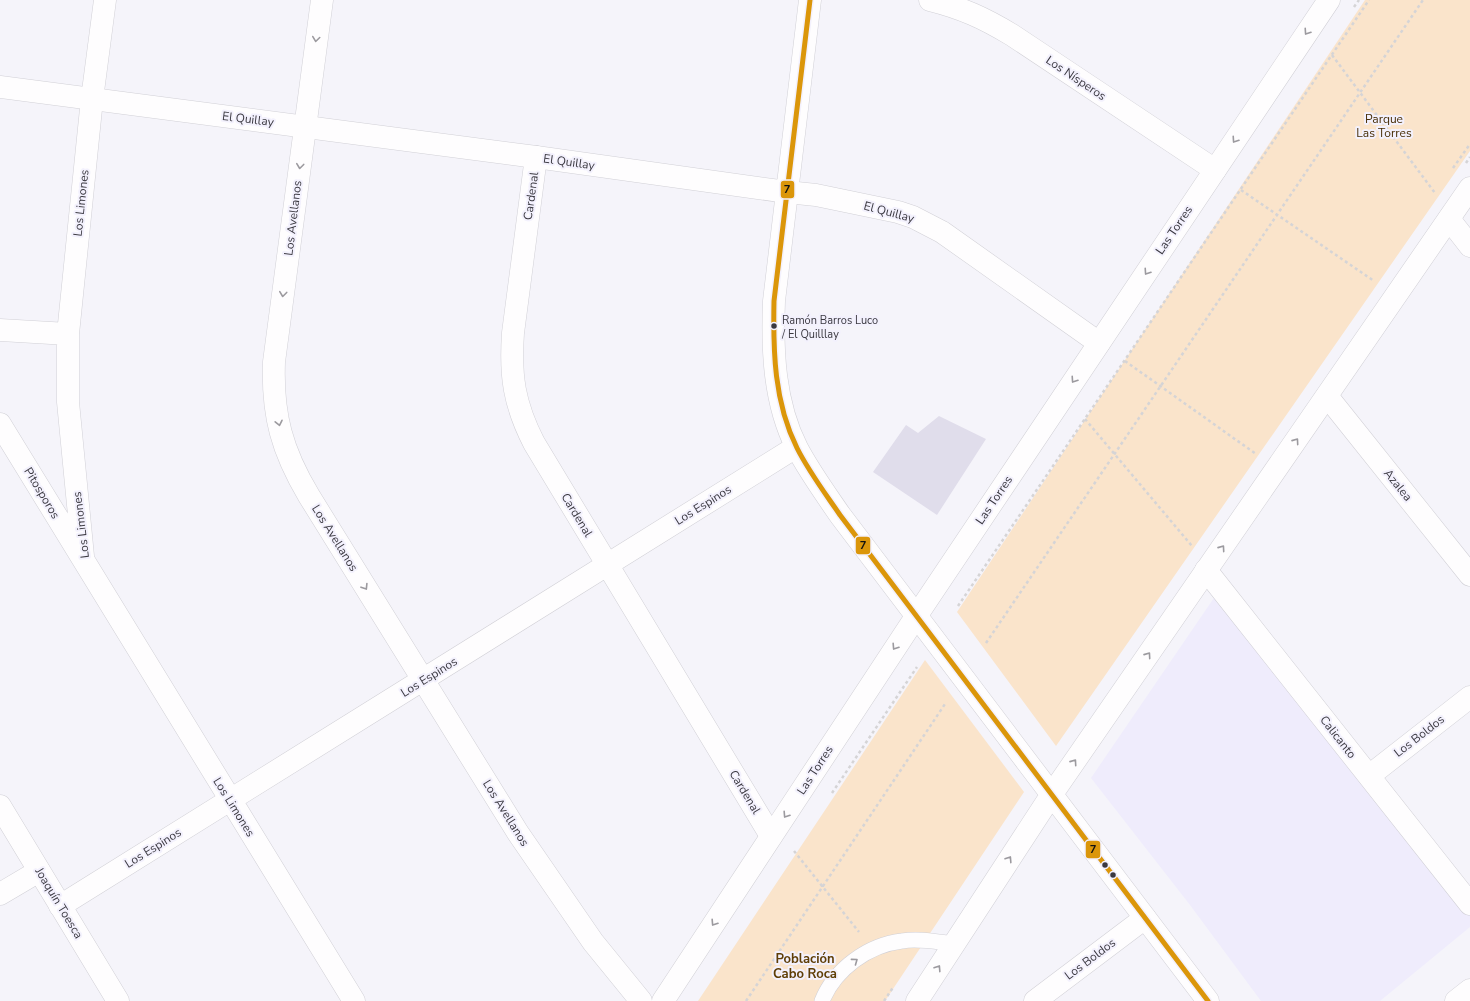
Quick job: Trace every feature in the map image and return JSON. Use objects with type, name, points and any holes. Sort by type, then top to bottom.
[{"type":"street","name":"Los Limones","points":[[105,0],[92,99],[68,334],[68,402],[84,561],[354,1001]]},
{"type":"street","name":"Los Avellanos","points":[[322,0],[274,362],[273,386],[279,426],[297,476],[518,833],[593,942],[641,1001]]},
{"type":"street","points":[[810,0],[774,301],[773,327],[776,379],[784,414],[796,447],[840,515],[1208,1001]]},
{"type":"street","name":"Los Nísperos","points":[[930,0],[970,12],[1012,35],[1214,170]]},
{"type":"street","name":"Las Torres","points":[[663,1001],[917,615],[1329,0]]},
{"type":"street","name":"El Quillay","points":[[0,87],[816,195],[898,212],[942,232],[1099,343]]},
{"type":"street","name":"Cardenal","points":[[536,157],[511,358],[513,384],[517,402],[534,443],[771,836]]},
{"type":"street","points":[[917,1001],[1052,794],[1470,188]]},
{"type":"street","points":[[1449,219],[1470,246]]},
{"type":"street","points":[[0,330],[68,334]]},
{"type":"street","name":"Azalea","points":[[1327,396],[1470,575]]},
{"type":"street","name":"Pitosporos","points":[[0,424],[84,561]]},
{"type":"street","name":"Los Espinos","points":[[60,906],[796,447]]},
{"type":"street","name":"Calicanto","points":[[1206,570],[1470,904]]},
{"type":"street","name":"Los Boldos","points":[[1369,776],[1470,696]]},
{"type":"street","name":"Joaquín Toesca","points":[[0,806],[118,1001]]},
{"type":"street","points":[[0,894],[39,871]]},
{"type":"street","name":"Los Boldos","points":[[1035,1001],[1145,918]]},
{"type":"street","points":[[1456,1001],[1470,990]]},
{"type":"lane","points":[[822,1001],[842,971],[855,960],[873,949],[902,941],[918,940],[954,944]]},
{"type":"path","points":[[958,606],[1369,0]]},
{"type":"path","points":[[986,643],[1423,0]]},
{"type":"path","points":[[1332,55],[1436,193]]},
{"type":"path","points":[[1241,190],[1375,281]]},
{"type":"path","points":[[1124,361],[1256,454]]},
{"type":"path","points":[[1085,419],[1192,546]]},
{"type":"path","points":[[746,1001],[945,704]]},
{"type":"path","points":[[794,850],[873,949]]},
{"type":"shaded area","points":[[1218,592],[1470,914],[1470,927],[1380,1001],[1261,1001],[1190,905],[1091,778]]},
{"type":"green space","name":"Parque Las Torres","points":[[1365,0],[1470,0],[1470,151],[1056,746],[957,612]]},
{"type":"green space","points":[[925,660],[1024,792],[885,1001],[698,1001]]},
{"type":"building","points":[[939,416],[986,439],[937,515],[873,472],[906,425],[918,433]]},
{"type":"transit line","name":"7","points":[[810,0],[774,301],[776,376],[779,394],[789,431],[807,466],[840,515],[1208,1001]]},
{"type":"place","name":"Ramón Barros Luco / El Quilllay","points":[[774,326]]},
{"type":"district","name":"Población Cabo Roca","points":[[805,966]]}]
